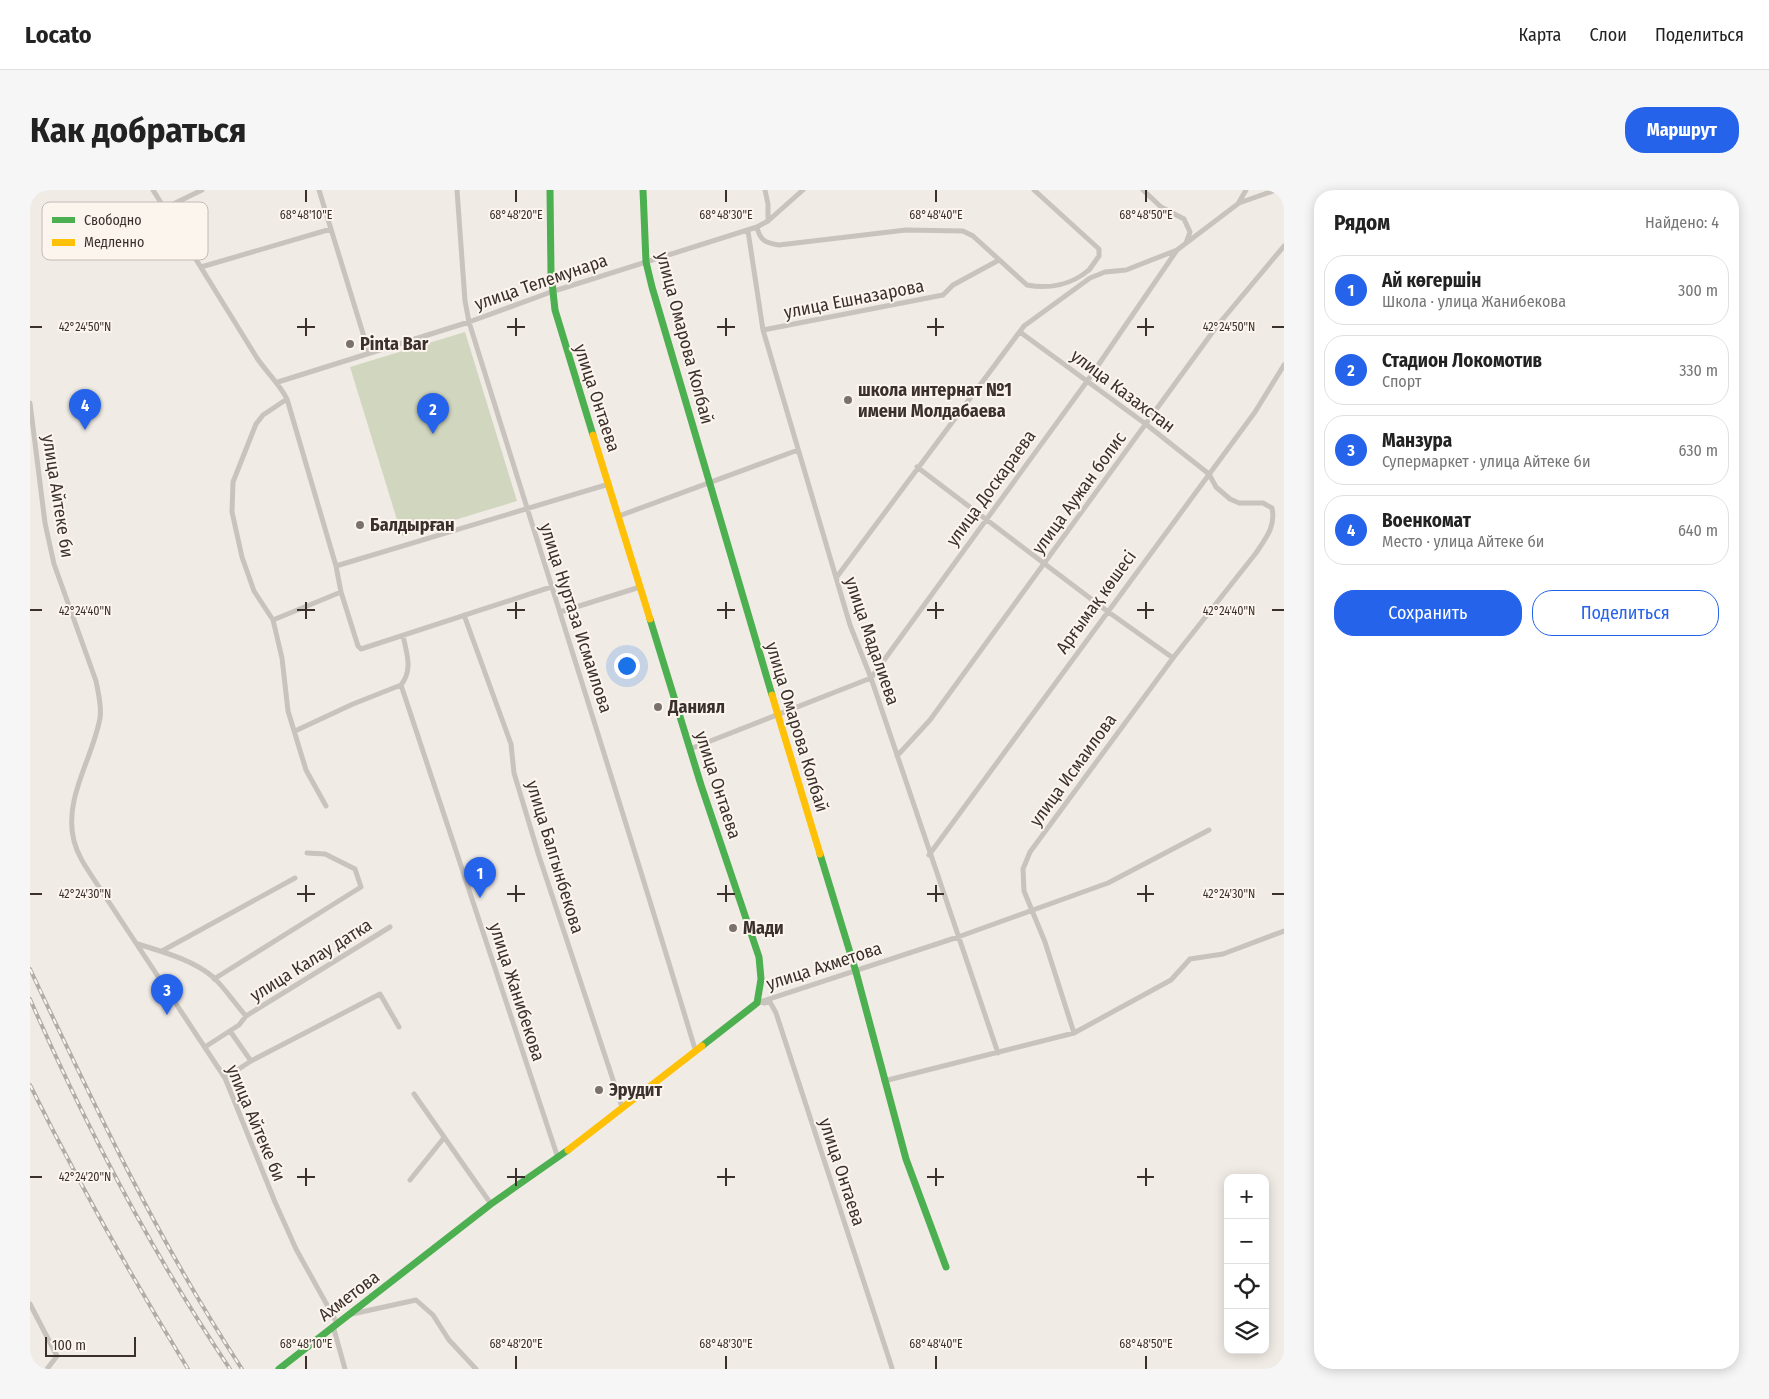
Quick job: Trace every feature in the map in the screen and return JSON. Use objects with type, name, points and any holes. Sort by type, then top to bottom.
[{"type":"main road","name":"улица Онтаева","points":[[550,190],[552,292],[562,337],[690,749],[759,957],[761,979],[757,1003]]},
{"type":"main road","name":"улица Омарова Колбай","points":[[643,190],[646,262],[778,716],[856,972],[906,1159],[946,1267]]},
{"type":"main road","name":"улица Ахметова","points":[[414,1266],[491,1204],[558,1158],[695,1049],[757,1003]]},
{"type":"main road","name":"Ахметова","points":[[279,1369],[335,1324],[414,1266]]},
{"type":"street","points":[[153,190],[159,202]]},
{"type":"street","points":[[177,202],[202,190]]},
{"type":"street","points":[[319,190],[369,352]]},
{"type":"street","name":"улица Нуртаза Исмаилова","points":[[457,190],[465,301],[469,322],[551,587],[629,828],[695,1049]]},
{"type":"street","points":[[765,190],[768,204],[768,221]]},
{"type":"street","name":"улица Телемунара","points":[[278,382],[469,322],[552,292],[757,228],[768,221],[803,190]]},
{"type":"street","points":[[1034,190],[1099,249],[1098,256],[1082,284]]},
{"type":"street","points":[[1143,190],[1160,207],[1184,219],[1190,232],[1186,244]]},
{"type":"street","points":[[1239,203],[1246,190]]},
{"type":"street","name":"улица Доскараева","points":[[871,678],[1088,380],[1178,250],[1239,203],[1276,190]]},
{"type":"street","points":[[757,228],[760,238],[767,244],[906,230],[963,231],[973,236],[1027,285],[1048,288],[1071,281],[1090,269]]},
{"type":"street","points":[[201,267],[332,229]]},
{"type":"street","name":"улица Мадалиева","points":[[748,230],[764,330],[850,625],[871,678],[929,855],[998,1053]]},
{"type":"street","name":"улица Аужан болис","points":[[897,756],[930,720],[1217,326],[1284,246]]},
{"type":"street","points":[[836,578],[1024,326],[1090,278],[1105,272],[1126,270],[1178,250]]},
{"type":"street","points":[[196,260],[267,373],[278,382],[287,400],[358,646],[362,649],[551,587]]},
{"type":"street","name":"улица Ешназарова","points":[[764,330],[943,295],[953,285],[999,260]]},
{"type":"street","name":"улица Казахстан","points":[[1020,332],[1147,424],[1209,474],[1216,487],[1230,499],[1239,503],[1263,503],[1272,508],[1274,518],[1271,531],[1256,553]]},
{"type":"street","name":"Арғымақ көшесі","points":[[929,855],[1106,611],[1255,412],[1284,365]]},
{"type":"street","points":[[287,400],[263,415],[256,424],[233,482],[231,497],[236,536],[245,566],[254,591],[273,620],[282,658],[288,711],[306,770],[326,806]]},
{"type":"street","name":"улица Айтеке би","points":[[30,403],[45,523],[54,564],[96,680],[99,698],[100,718],[76,798],[72,824],[79,855],[225,1078],[296,1249],[335,1324],[345,1369]]},
{"type":"street","points":[[619,516],[798,450]]},
{"type":"street","points":[[917,467],[1106,611],[1173,658]]},
{"type":"street","points":[[336,566],[609,484]]},
{"type":"street","name":"улица Исмаилова","points":[[1074,1033],[1045,942],[1024,891],[1023,869],[1030,852],[1173,658],[1256,553]]},
{"type":"street","points":[[560,612],[640,587]]},
{"type":"street","points":[[273,620],[341,592]]},
{"type":"street","name":"улица Балгынбекова","points":[[464,615],[511,744],[514,773],[539,856],[622,1107]]},
{"type":"street","points":[[295,731],[352,704],[401,685],[407,678],[410,669],[403,636]]},
{"type":"street","points":[[690,749],[871,678]]},
{"type":"street","name":"улица Жанибекова","points":[[401,685],[558,1158]]},
{"type":"street","name":"улица Ахметова","points":[[757,1003],[856,972],[1108,883],[1209,830]]},
{"type":"street","name":"улица Калау датка","points":[[214,978],[361,887],[355,869],[325,854],[306,853]]},
{"type":"street","points":[[162,951],[296,878]]},
{"type":"street","name":"улица Калау датка","points":[[205,1047],[239,1025],[246,1016],[390,928]]},
{"type":"street","points":[[884,1081],[1074,1033],[1171,980],[1190,959],[1223,954],[1284,931]]},
{"type":"street","name":"улица Калау датка","points":[[138,944],[162,951],[203,970],[214,978],[246,1016]]},
{"type":"street","points":[[225,1078],[251,1061],[380,994],[399,1027]]},
{"type":"street","name":"улица Онтаева","points":[[757,1003],[770,1002],[776,1013],[892,1368]]},
{"type":"street","points":[[230,1031],[251,1061]]},
{"type":"street","points":[[414,1094],[491,1204]]},
{"type":"street","points":[[410,1180],[444,1139]]},
{"type":"street","points":[[349,1315],[416,1300],[433,1315],[449,1340],[476,1369]]},
{"type":"street","points":[[30,1304],[57,1356],[47,1369]]},
{"type":"green space","points":[[465,332],[517,501],[402,536],[350,367]]},
{"type":"railway","points":[[30,969],[103,1122],[155,1223],[211,1321],[242,1369]]},
{"type":"railway","points":[[30,999],[97,1142],[147,1235],[230,1369]]},
{"type":"railway","points":[[30,1085],[106,1228],[188,1369]]},
{"type":"traffic: fast","points":[[550,190],[551,273],[555,310],[593,435]]},
{"type":"traffic: fast","points":[[643,190],[646,262],[652,287],[772,695]]},
{"type":"traffic: fast","points":[[650,619],[701,785],[759,957],[761,979],[757,1003],[702,1046]]},
{"type":"traffic: fast","points":[[820,854],[856,972],[906,1159],[946,1267]]},
{"type":"traffic: fast","points":[[279,1369],[491,1204],[568,1150]]},
{"type":"traffic: slow","points":[[593,435],[650,619]]},
{"type":"traffic: slow","points":[[772,695],[820,854]]},
{"type":"traffic: slow","points":[[568,1150],[702,1046]]},
{"type":"place","name":"Pinta Bar","points":[[350,344]]},
{"type":"place","name":"школа интернат №1 имени Молдабаева","points":[[848,400]]},
{"type":"place","name":"Военкомат","points":[[85,430]]},
{"type":"place","name":"Стадион Локомотив","points":[[433,434]]},
{"type":"place","name":"Балдырған","points":[[360,525]]},
{"type":"place","name":"Даниял","points":[[658,707]]},
{"type":"place","name":"Ай көгершін","points":[[480,898]]},
{"type":"place","name":"Мади","points":[[733,928]]},
{"type":"place","name":"Манзура","points":[[167,1015]]},
{"type":"place","name":"Эрудит","points":[[599,1090]]}]
